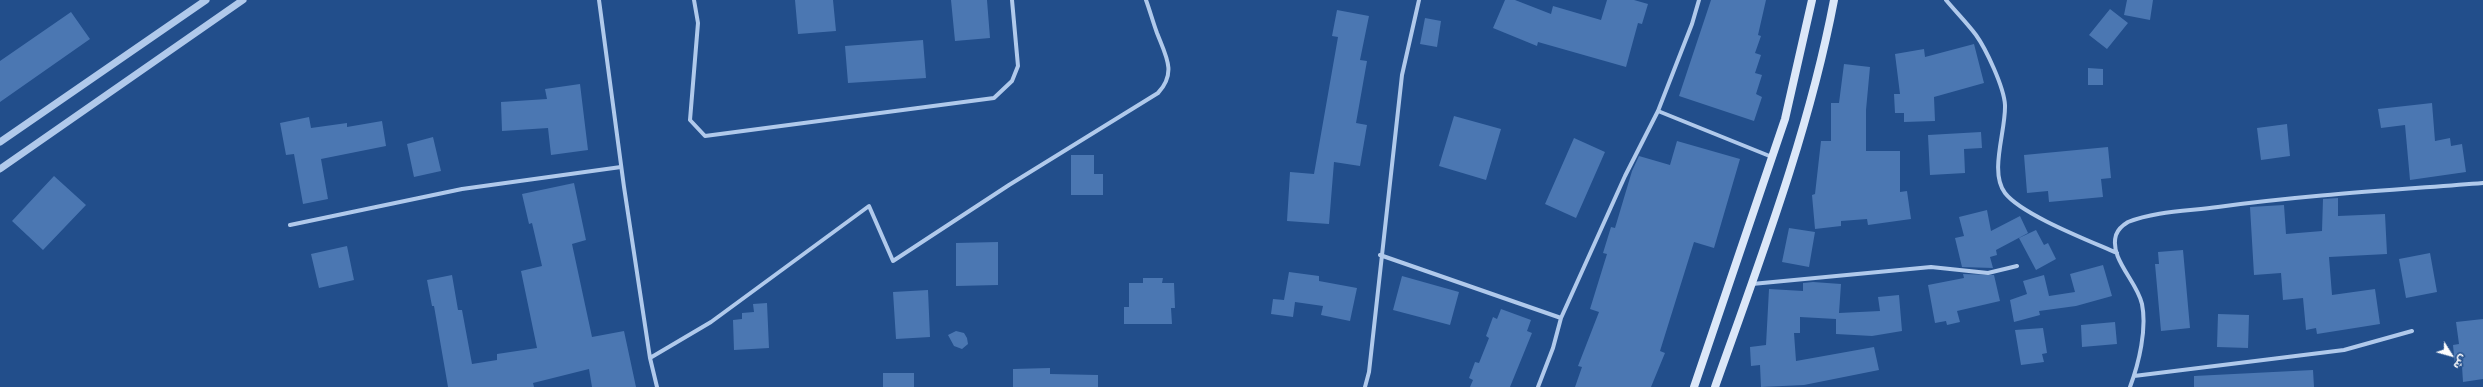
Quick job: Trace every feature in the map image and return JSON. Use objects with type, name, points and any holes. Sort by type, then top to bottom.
[{"type":"main road","points":[[1694,387],[1784,119],[1812,0]]},
{"type":"main road","points":[[1715,387],[1752,284],[1797,148],[1826,42],[1834,0]]},
{"type":"street","points":[[0,142],[206,0]]},
{"type":"street","points":[[0,169],[243,0]]},
{"type":"street","points":[[599,0],[621,168],[650,358],[657,387]]},
{"type":"street","points":[[694,0],[698,23],[690,120],[705,136],[994,98],[1012,81],[1018,66],[1012,0]]},
{"type":"street","points":[[650,358],[711,322],[869,206],[893,261],[1009,185],[1158,93],[1164,86],[1169,69],[1168,58],[1146,0]]},
{"type":"street","points":[[1365,387],[1370,364],[1380,255],[1402,75],[1419,0]]},
{"type":"street","points":[[1538,387],[1553,348],[1561,318],[1625,176],[1658,112],[1692,24],[1699,0]]},
{"type":"street","points":[[1946,0],[1976,36],[1999,84],[2005,105],[2004,136],[1997,168],[1999,182],[2005,194],[2044,220],[2117,253]]},
{"type":"street","points":[[1658,112],[1772,157]]},
{"type":"street","points":[[290,225],[462,189],[621,168]]},
{"type":"street","points":[[2130,387],[2134,376],[2141,343],[2142,305],[2138,290],[2117,253],[2115,244],[2116,234],[2120,227],[2143,218],[2279,199],[2483,183]]},
{"type":"street","points":[[1380,255],[1561,318]]},
{"type":"street","points":[[1752,284],[1931,267],[1988,273],[2017,266]]},
{"type":"street","points":[[2134,376],[2280,360],[2344,350],[2412,331]]},
{"type":"building","points":[[795,0],[833,0],[836,31],[798,34]]},
{"type":"building","points":[[951,0],[987,0],[990,38],[955,41]]},
{"type":"building","points":[[1505,0],[1515,0],[1551,14],[1553,6],[1601,20],[1607,0],[1634,0],[1648,4],[1642,24],[1638,23],[1626,67],[1538,42],[1537,46],[1493,28]]},
{"type":"building","points":[[1711,0],[1766,0],[1758,35],[1761,36],[1755,53],[1761,55],[1755,73],[1762,75],[1756,94],[1762,97],[1754,121],[1679,96]]},
{"type":"building","points":[[2127,0],[2153,0],[2150,20],[2124,15]]},
{"type":"building","points":[[2110,9],[2128,23],[2107,49],[2089,35]]},
{"type":"building","points":[[1337,10],[1369,16],[1360,60],[1367,61],[1356,123],[1367,125],[1360,166],[1334,162],[1329,224],[1287,221],[1290,172],[1314,174],[1338,37],[1332,36]]},
{"type":"building","points":[[71,12],[90,39],[0,102],[0,61]]},
{"type":"building","points":[[1425,18],[1441,21],[1437,47],[1420,44]]},
{"type":"building","points":[[923,40],[926,78],[848,83],[845,46]]},
{"type":"building","points":[[1974,44],[1984,83],[1934,97],[1935,121],[1904,122],[1904,113],[1895,113],[1894,94],[1900,94],[1895,54],[1924,49],[1925,57]]},
{"type":"building","points":[[1844,64],[1870,67],[1866,110],[1866,151],[1900,151],[1900,192],[1907,191],[1911,219],[1868,225],[1867,219],[1841,221],[1841,226],[1815,229],[1812,195],[1815,194],[1821,141],[1831,141],[1831,103],[1839,103]]},
{"type":"building","points":[[2088,68],[2103,69],[2103,85],[2088,85]]},
{"type":"building","points":[[580,84],[588,150],[551,155],[548,128],[502,131],[501,102],[547,99],[545,89]]},
{"type":"building","points":[[2432,103],[2435,141],[2450,138],[2451,146],[2462,144],[2466,172],[2410,180],[2405,125],[2381,128],[2378,109]]},
{"type":"building","points":[[1454,116],[1501,129],[1486,180],[1439,166]]},
{"type":"building","points":[[309,117],[311,128],[347,123],[347,127],[382,121],[386,146],[321,159],[328,199],[303,204],[294,154],[286,155],[280,123]]},
{"type":"building","points":[[2287,124],[2290,156],[2261,160],[2257,128]]},
{"type":"building","points":[[1981,132],[1982,148],[1964,149],[1965,173],[1930,175],[1928,135]]},
{"type":"building","points":[[433,137],[441,171],[414,177],[407,144]]},
{"type":"building","points":[[1574,138],[1605,152],[1576,218],[1545,204]]},
{"type":"building","points":[[1677,141],[1740,159],[1714,248],[1694,242],[1660,351],[1665,353],[1651,387],[1575,387],[1582,367],[1578,366],[1599,312],[1590,309],[1607,254],[1603,253],[1611,227],[1615,228],[1632,171],[1639,156],[1670,165]]},
{"type":"building","points":[[2108,147],[2111,178],[2101,179],[2103,197],[2049,202],[2048,191],[2027,193],[2024,155]]},
{"type":"building","points":[[1071,155],[1094,155],[1094,174],[1103,174],[1103,195],[1071,195]]},
{"type":"building","points":[[54,176],[86,205],[43,250],[12,221]]},
{"type":"building","points":[[574,183],[586,240],[572,244],[592,337],[624,331],[636,387],[592,387],[589,369],[533,383],[534,387],[448,387],[434,306],[432,306],[427,280],[452,275],[458,310],[462,310],[472,364],[497,360],[497,354],[537,348],[521,271],[542,266],[532,223],[529,224],[522,194]]},
{"type":"building","points":[[2338,198],[2338,216],[2385,214],[2387,254],[2329,257],[2332,295],[2375,289],[2380,324],[2317,334],[2316,328],[2306,330],[2303,298],[2283,300],[2281,273],[2254,275],[2250,207],[2284,205],[2286,234],[2322,231],[2323,199]]},
{"type":"building","points":[[1987,210],[1991,231],[2020,216],[2028,233],[1996,250],[1997,255],[1990,257],[1993,268],[1962,267],[1955,238],[1964,236],[1959,217]]},
{"type":"building","points":[[1789,228],[1815,232],[1809,267],[1782,262]]},
{"type":"building","points":[[2036,230],[2044,245],[2048,243],[2056,259],[2036,270],[2019,238]]},
{"type":"building","points":[[998,242],[998,285],[956,286],[956,243]]},
{"type":"building","points":[[347,246],[354,280],[319,288],[311,254]]},
{"type":"building","points":[[2183,250],[2190,328],[2161,331],[2155,264],[2159,264],[2158,252]]},
{"type":"building","points":[[2430,253],[2437,292],[2406,298],[2399,259]]},
{"type":"building","points":[[2103,265],[2112,296],[2076,306],[2039,311],[2040,315],[2014,322],[2010,300],[2027,294],[2023,281],[2044,275],[2049,296],[2075,292],[2070,274]]},
{"type":"building","points":[[1289,272],[1319,276],[1319,281],[1357,288],[1350,321],[1321,315],[1323,306],[1295,302],[1293,317],[1271,314],[1273,299],[1284,300]]},
{"type":"building","points":[[1963,274],[1994,275],[2000,301],[1957,311],[1960,322],[1947,325],[1946,321],[1935,323],[1928,285],[1964,278]]},
{"type":"building","points":[[1402,276],[1459,292],[1450,325],[1393,310]]},
{"type":"building","points":[[1143,278],[1163,278],[1162,283],[1174,283],[1175,308],[1171,308],[1172,324],[1124,324],[1124,307],[1129,307],[1129,283],[1143,283]]},
{"type":"building","points":[[1813,282],[1841,284],[1839,313],[1880,311],[1878,297],[1899,295],[1902,331],[1872,336],[1836,334],[1836,319],[1800,317],[1800,333],[1794,333],[1796,361],[1874,347],[1879,370],[1804,385],[1761,387],[1760,365],[1751,366],[1750,347],[1766,345],[1769,289],[1803,291],[1803,283]]},
{"type":"building","points":[[928,290],[930,337],[896,339],[893,292]]},
{"type":"building","points":[[767,303],[769,348],[734,350],[733,320],[742,319],[742,313],[754,312],[753,304]]},
{"type":"building","points":[[1501,309],[1531,320],[1527,331],[1532,333],[1510,387],[1470,387],[1473,380],[1469,378],[1475,362],[1479,363],[1489,338],[1486,336],[1493,317],[1497,319]]},
{"type":"building","points":[[2218,314],[2249,315],[2248,348],[2217,347]]},
{"type":"building","points":[[2483,319],[2483,379],[2463,382],[2462,366],[2455,366],[2453,345],[2459,344],[2456,322]]},
{"type":"building","points":[[2115,322],[2117,344],[2082,347],[2081,325]]},
{"type":"building","points":[[2043,328],[2047,353],[2042,354],[2044,362],[2021,365],[2015,330]]},
{"type":"building","points":[[956,331],[964,333],[967,338],[968,344],[962,349],[954,346],[948,335]]},
{"type":"building","points":[[1050,368],[1050,374],[1098,375],[1098,387],[1013,387],[1013,369]]},
{"type":"building","points":[[2313,370],[2314,387],[2194,387],[2194,376]]},
{"type":"building","points":[[883,373],[914,373],[914,387],[883,387]]}]
